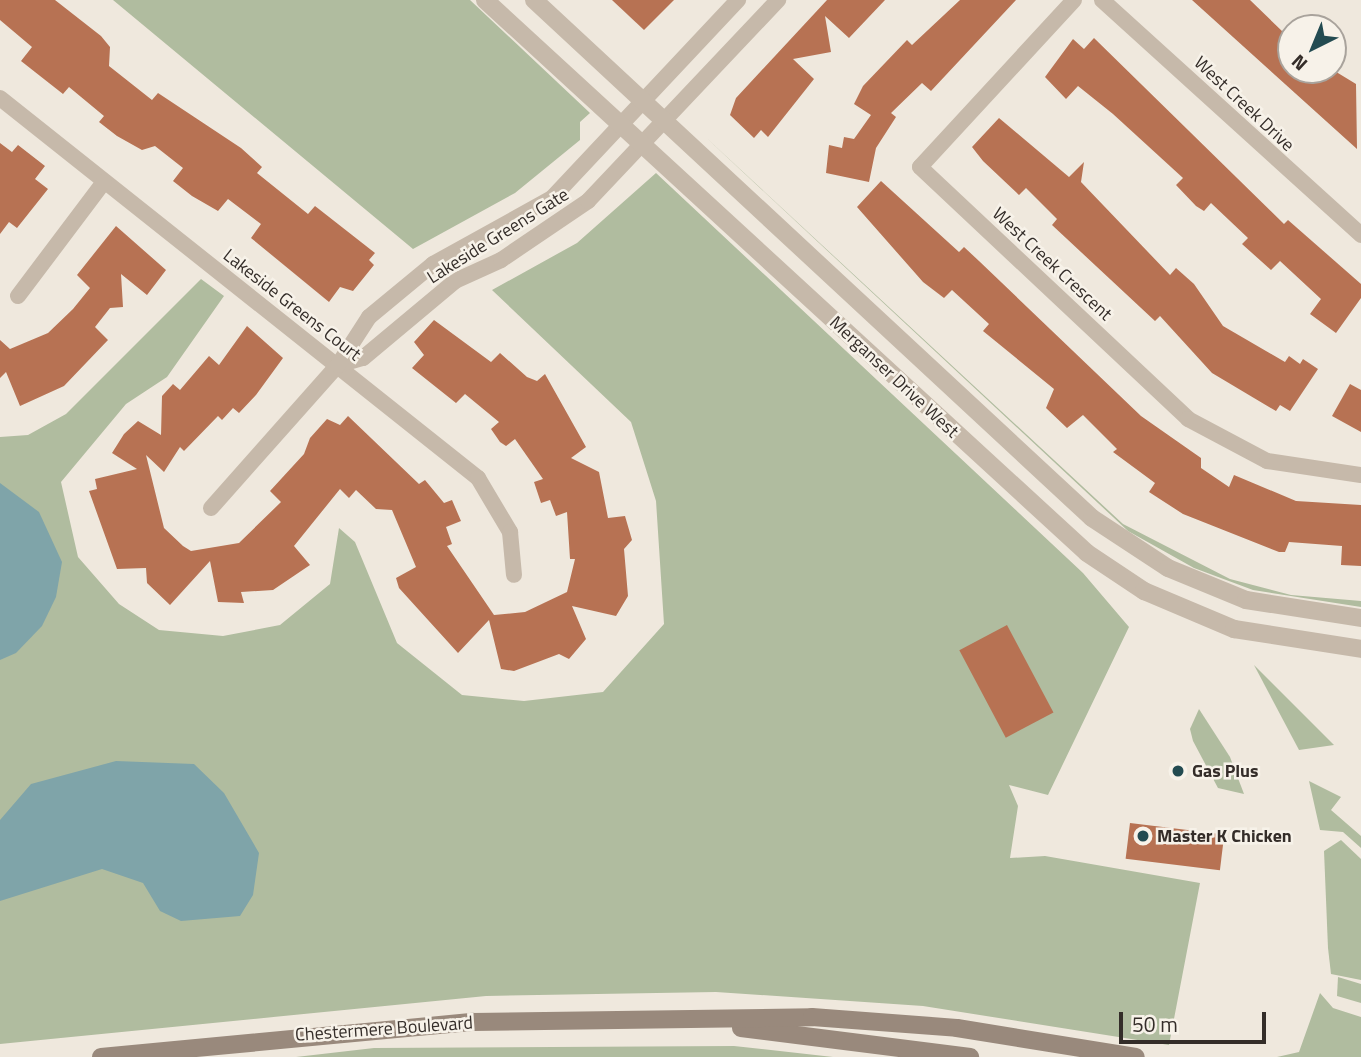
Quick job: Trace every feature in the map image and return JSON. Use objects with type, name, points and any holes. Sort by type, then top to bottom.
[{"type":"main road","name":"Chestermere Boulevard","points":[[101,1057],[361,1029],[812,1017],[957,1028],[1136,1057]]},
{"type":"main road","name":"Chestermere Boulevard","points":[[668,1019],[970,1057]]},
{"type":"street","name":"Merganser Drive West","points":[[485,0],[645,144],[1087,553],[1144,591],[1234,629],[1361,649]]},
{"type":"street","name":"Merganser Drive West","points":[[534,0],[667,120],[1092,518],[1168,568],[1246,600],[1361,618]]},
{"type":"street","name":"Lakeside Greens Gate","points":[[338,365],[369,317],[398,290],[552,198],[624,125],[738,0]]},
{"type":"street","name":"Lakeside Greens Gate","points":[[338,365],[363,358],[455,281],[559,224],[645,144],[778,0]]},
{"type":"street","name":"West Creek Crescent","points":[[1073,0],[920,167],[1199,427],[1267,461],[1361,475]]},
{"type":"street","name":"West Creek Drive","points":[[1102,0],[1361,234]]},
{"type":"street","name":"Lakeside Greens Court","points":[[0,98],[478,478],[510,532],[514,575]]},
{"type":"street","points":[[18,296],[104,182]]},
{"type":"street","points":[[211,508],[338,365]]},
{"type":"street","points":[[1234,629],[1246,600]]},
{"type":"green space","points":[[113,0],[470,0],[590,113],[580,122],[580,140],[515,193],[413,249]]},
{"type":"green space","points":[[700,132],[1123,524],[1230,579],[1291,595],[1361,601],[1361,607],[1253,590],[1194,568],[1128,531]]},
{"type":"green space","points":[[656,173],[1083,573],[1129,627],[1048,795],[1009,785],[1018,806],[1010,858],[1045,856],[1200,883],[1169,1045],[923,1006],[716,992],[486,996],[0,1044],[0,437],[28,435],[66,414],[201,279],[224,296],[167,377],[126,404],[61,482],[78,557],[119,604],[159,630],[223,636],[280,625],[330,584],[339,528],[355,542],[397,643],[462,695],[524,701],[603,692],[664,624],[656,501],[631,422],[492,290],[577,243]]},
{"type":"green space","points":[[1254,665],[1334,745],[1299,750]]},
{"type":"green space","points":[[1199,709],[1230,757],[1244,794],[1218,788],[1193,741],[1190,729]]},
{"type":"green space","points":[[1309,781],[1341,797],[1331,810],[1361,836],[1361,848],[1343,832],[1320,830]]},
{"type":"green space","points":[[1341,840],[1361,859],[1361,980],[1331,974],[1324,851]]},
{"type":"green space","points":[[1338,977],[1361,984],[1361,1003],[1337,996]]},
{"type":"green space","points":[[1320,993],[1333,1008],[1361,1017],[1361,1057],[1277,1057],[1299,1052]]},
{"type":"green space","points":[[734,1046],[833,1057],[296,1057],[374,1048]]},
{"type":"water","points":[[0,483],[39,512],[62,562],[56,597],[42,626],[16,653],[0,660]]},
{"type":"water","points":[[116,761],[194,764],[224,793],[259,853],[253,895],[240,916],[181,921],[160,911],[143,883],[102,869],[0,901],[0,820],[31,784]]},
{"type":"building","points":[[0,0],[55,0],[101,36],[110,47],[109,66],[152,100],[158,93],[241,148],[262,167],[257,173],[308,214],[315,206],[375,253],[369,260],[374,265],[353,291],[340,287],[329,302],[251,238],[261,224],[228,199],[218,211],[192,196],[173,181],[183,168],[155,146],[142,150],[117,136],[99,122],[104,116],[69,87],[63,94],[21,61],[32,47],[0,20]]},
{"type":"building","points":[[612,0],[674,0],[644,30]]},
{"type":"building","points":[[827,0],[885,0],[849,38],[825,16],[831,52],[793,59],[814,79],[768,137],[761,130],[754,138],[730,115],[736,98]]},
{"type":"building","points":[[960,0],[1016,0],[931,91],[922,83],[891,113],[896,117],[876,148],[869,182],[826,173],[829,145],[842,148],[844,137],[854,139],[871,115],[854,104],[863,86],[907,40],[912,45]]},
{"type":"building","points":[[1192,0],[1250,0],[1277,26],[1277,77]]},
{"type":"building","points":[[1094,38],[1284,224],[1288,220],[1361,284],[1361,298],[1336,333],[1310,314],[1321,299],[1280,261],[1271,270],[1242,244],[1248,238],[1211,203],[1204,211],[1196,206],[1176,185],[1183,178],[1113,114],[1078,86],[1066,99],[1045,77],[1073,39],[1084,49]]},
{"type":"building","points":[[1347,79],[1356,84],[1357,149],[1285,84],[1347,84]]},
{"type":"building","points":[[999,118],[1069,177],[1084,162],[1081,182],[1170,275],[1176,268],[1194,284],[1223,326],[1285,362],[1289,356],[1300,364],[1303,359],[1318,369],[1290,411],[1280,405],[1276,411],[1212,373],[1160,316],[1155,321],[1052,225],[1057,219],[1026,188],[1019,195],[983,161],[972,147]]},
{"type":"building","points":[[0,143],[12,152],[18,145],[45,166],[35,179],[48,189],[17,228],[9,222],[0,234]]},
{"type":"building","points":[[881,181],[959,252],[964,247],[1141,416],[1201,458],[1201,468],[1229,487],[1234,475],[1296,501],[1361,505],[1361,566],[1341,565],[1342,546],[1289,542],[1285,552],[1279,552],[1183,514],[1149,492],[1155,483],[1113,452],[1117,449],[1083,415],[1067,428],[1046,408],[1054,389],[983,331],[989,324],[952,290],[944,298],[923,282],[857,207]]},
{"type":"building","points":[[116,226],[166,270],[147,295],[121,274],[123,307],[110,308],[95,327],[108,340],[64,386],[20,406],[6,372],[0,378],[0,340],[10,349],[48,333],[73,309],[90,288],[77,275]]},
{"type":"building","points":[[434,320],[491,362],[500,353],[527,377],[537,381],[545,374],[586,447],[571,458],[599,472],[608,518],[625,516],[632,540],[624,549],[628,596],[616,616],[572,606],[586,639],[569,659],[559,654],[514,671],[501,669],[489,620],[458,653],[399,588],[396,578],[416,567],[392,510],[376,509],[356,490],[349,498],[340,489],[294,546],[310,565],[273,590],[241,592],[244,603],[218,602],[210,561],[170,605],[147,583],[146,568],[117,569],[89,491],[97,489],[95,479],[137,469],[112,453],[124,434],[138,421],[161,435],[162,396],[173,384],[180,390],[209,356],[219,365],[247,326],[283,358],[256,395],[239,413],[233,408],[222,420],[218,416],[184,451],[180,447],[164,472],[146,455],[164,528],[183,546],[191,551],[239,543],[281,502],[270,491],[304,454],[310,438],[327,419],[340,425],[348,416],[419,484],[425,480],[444,503],[452,500],[461,521],[446,527],[452,544],[447,546],[494,615],[525,612],[567,592],[575,559],[570,559],[567,512],[556,516],[550,500],[541,503],[534,482],[543,479],[515,439],[506,446],[500,442],[491,429],[499,422],[465,394],[456,403],[412,368],[424,355],[414,342]]},
{"type":"building","points":[[1350,384],[1361,390],[1361,432],[1332,416]]},
{"type":"building","points":[[1007,625],[1053,712],[1006,738],[959,650]]},
{"type":"building","points":[[1130,823],[1224,835],[1220,870],[1126,859]]},
{"type":"place","name":"Gas Plus","points":[[1178,771]]},
{"type":"place","name":"Master K Chicken","points":[[1143,836]]}]
